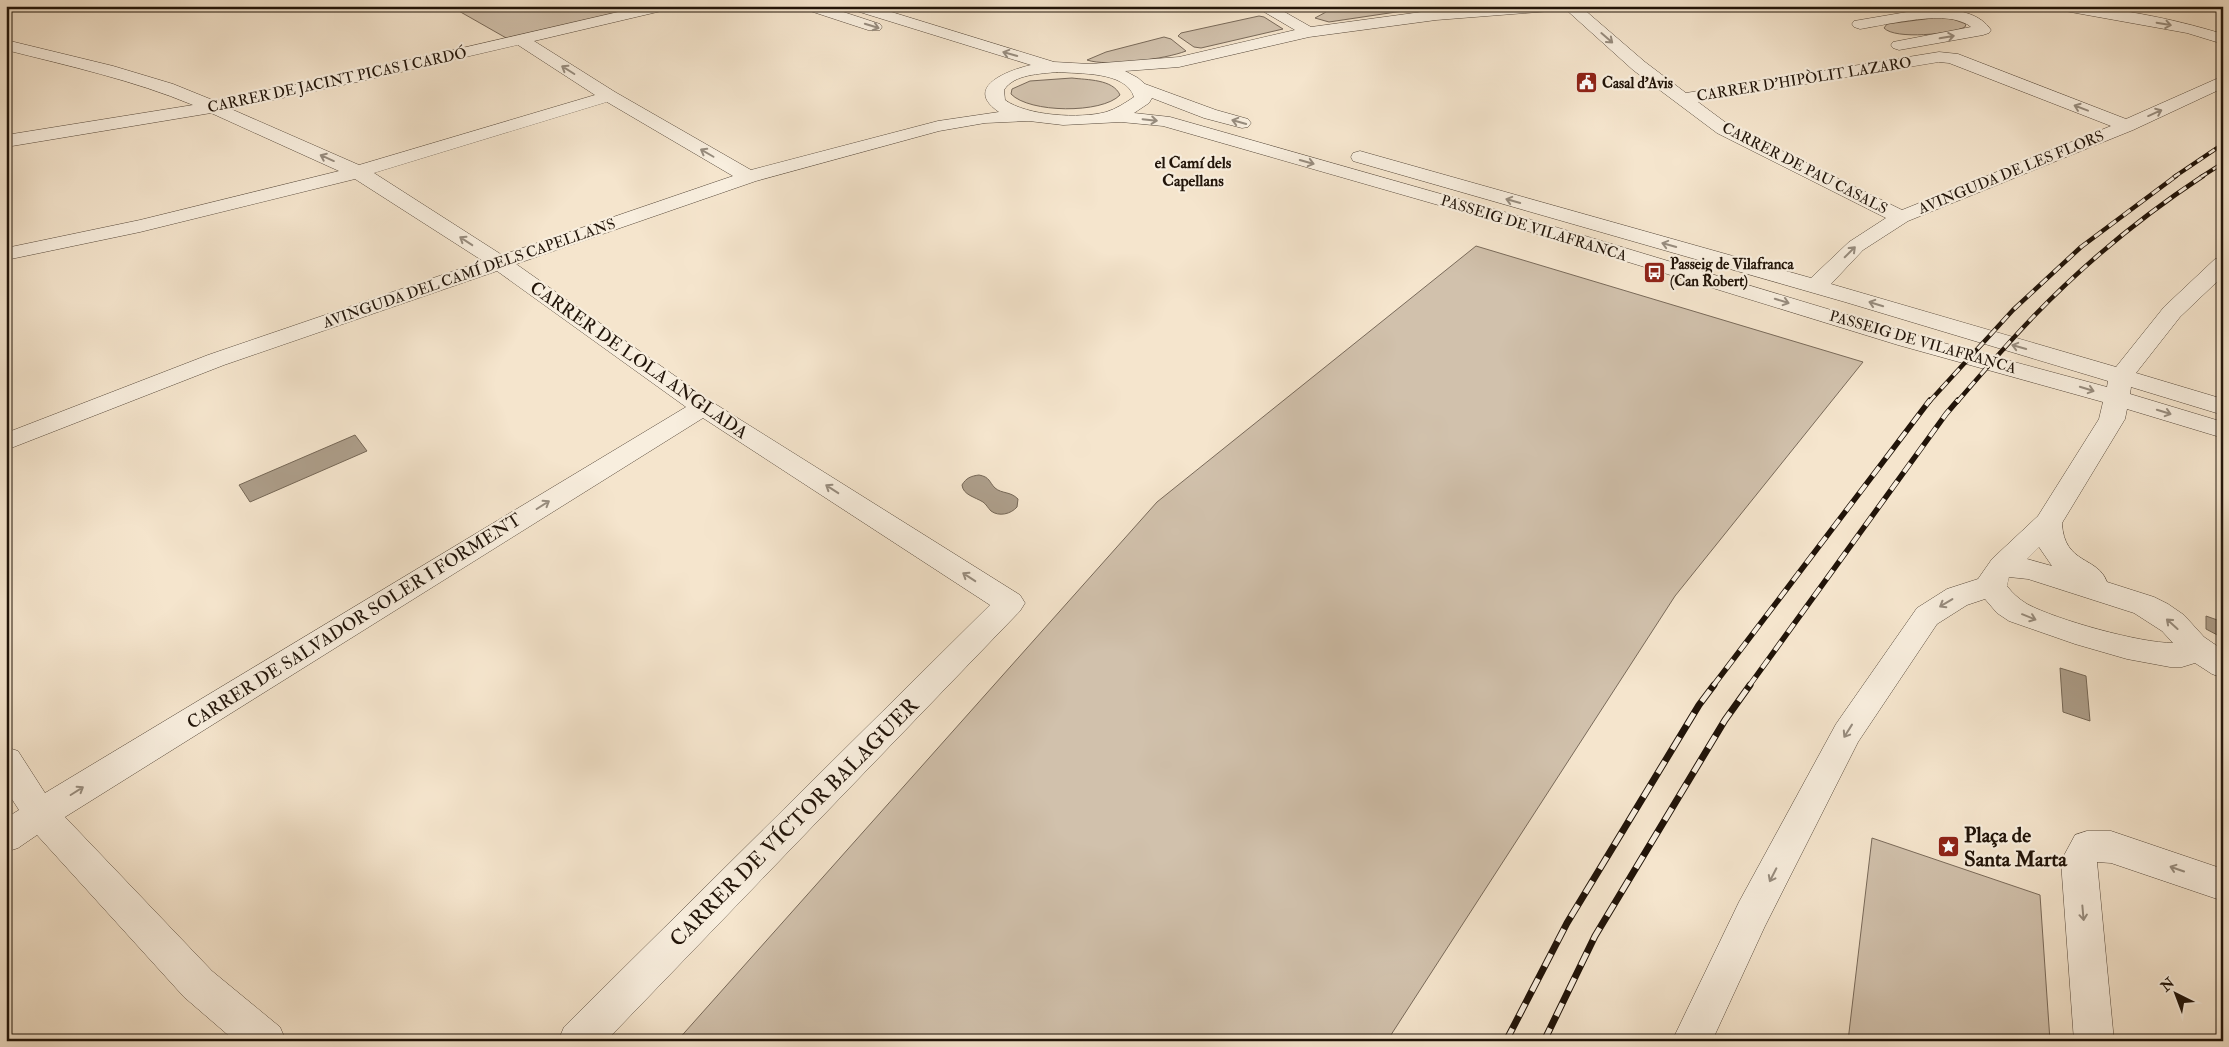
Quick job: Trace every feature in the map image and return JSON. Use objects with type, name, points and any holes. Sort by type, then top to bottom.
[{"type":"street","name":"CARRER DE JACINT PICAS I CARDÓ","points":[[6,141],[213,107],[371,74],[665,6]]},
{"type":"street","points":[[809,6],[972,58]]},
{"type":"street","points":[[855,6],[1057,68],[1091,69],[1179,62],[1309,32],[1436,15],[1551,6]]},
{"type":"street","points":[[1262,6],[1309,32]]},
{"type":"street","name":"CARRER DE PAU CASALS","points":[[1570,6],[1639,66],[1723,129],[1901,217]]},
{"type":"street","points":[[2065,6],[2189,29],[2223,39]]},
{"type":"street","points":[[891,18],[914,9]]},
{"type":"street","points":[[1899,45],[1983,30],[1980,25],[1964,17],[1944,12],[1860,24],[1924,60]]},
{"type":"street","points":[[520,40],[610,96],[749,177]]},
{"type":"street","name":"CARRER DE LOLA ANGLADA","points":[[6,45],[107,70],[167,88],[358,172],[499,262],[703,407],[1010,603]]},
{"type":"street","name":"CARRER D'HIPÒLIT LAZARO","points":[[1683,99],[1924,60],[1952,58],[2127,126]]},
{"type":"street","points":[[1138,87],[1149,74],[1179,62]]},
{"type":"street","name":"AVINGUDA DEL CAMÍ DELS CAPELLANS","points":[[938,126],[975,111],[1018,73],[1057,68]]},
{"type":"street","points":[[985,69],[1000,104],[1010,110],[1029,116]]},
{"type":"street","points":[[1091,69],[1124,77],[1138,87],[1210,114],[1257,128]]},
{"type":"street","name":"AVINGUDA DE LES FLORS","points":[[1815,287],[1856,246],[1901,217],[2127,126],[2223,82]]},
{"type":"street","points":[[1102,118],[1132,108],[1143,99],[1138,87]]},
{"type":"street","points":[[6,254],[140,226],[358,172],[610,96]]},
{"type":"street","name":"AVINGUDA DEL CAMÍ DELS CAPELLANS","points":[[6,442],[216,360],[749,177],[938,126],[971,119],[1029,116]]},
{"type":"street","name":"PASSEIG DE VILAFRANCA","points":[[1029,116],[1055,118],[1120,117],[1164,121],[1515,221],[1906,340],[2119,387],[2223,407]]},
{"type":"street","name":"PASSEIG DE VILAFRANCA","points":[[1341,152],[1815,287],[2119,387],[2223,430]]},
{"type":"street","points":[[1692,1041],[1752,914],[1846,733],[1927,616],[1957,597],[1977,590],[1997,577],[2048,523],[2112,419],[2119,387],[2172,312],[2223,264]]},
{"type":"street","name":"CARRER DE SALVADOR SOLER I FORMENT","points":[[6,837],[40,814],[703,407]]},
{"type":"street","points":[[2048,523],[2050,545],[2059,556],[2116,595]]},
{"type":"street","points":[[1997,577],[2028,569],[2116,595],[2158,612],[2173,623],[2193,645],[2223,666]]},
{"type":"street","points":[[1997,577],[2007,606],[2029,618],[2165,656],[2188,653],[2193,645]]},
{"type":"street","name":"CARRER DE VÍCTOR BALAGUER","points":[[578,1041],[1010,603]]},
{"type":"street","points":[[6,761],[40,814],[198,984],[266,1041]]},
{"type":"street","points":[[2094,1041],[2079,861],[2087,846],[2111,847],[2223,884]]},
{"type":"shaded area","points":[[450,6],[646,6],[508,39]]},
{"type":"shaded area","points":[[1327,6],[1421,6],[1423,8],[1329,22],[1315,18],[1326,12]]},
{"type":"shaded area","points":[[1259,16],[1264,17],[1283,29],[1201,48],[1194,47],[1178,36],[1181,33]]},
{"type":"shaded area","points":[[1940,17],[1950,18],[1966,24],[1965,27],[1948,32],[1924,35],[1899,34],[1884,28],[1887,24]]},
{"type":"shaded area","points":[[1164,37],[1171,39],[1186,51],[1165,57],[1136,61],[1108,63],[1087,60],[1106,52]]},
{"type":"shaded area","points":[[1072,78],[1106,83],[1117,90],[1120,95],[1098,106],[1066,109],[1033,105],[1011,94],[1012,89],[1030,81]]},
{"type":"shaded area","points":[[1476,246],[1863,362],[1675,596],[1387,1041],[677,1041],[1157,502]]},
{"type":"shaded area","points":[[355,435],[367,451],[250,502],[239,485]]},
{"type":"shaded area","points":[[979,475],[987,478],[998,490],[1018,499],[1017,507],[1008,513],[994,513],[983,502],[967,493],[962,485],[969,478]]},
{"type":"shaded area","points":[[2206,616],[2223,622],[2223,638],[2206,629]]},
{"type":"shaded area","points":[[2060,668],[2086,676],[2090,721],[2063,712]]},
{"type":"shaded area","points":[[1872,838],[2040,895],[2050,1041],[1848,1041]]},
{"type":"railway","points":[[2174,177],[2223,144]]},
{"type":"railway","points":[[2201,177],[2223,163]]},
{"type":"railway","points":[[1929,402],[2013,310],[2081,247],[2176,176]]},
{"type":"railway","points":[[1957,402],[2023,327],[2072,278],[2136,224],[2203,176]]},
{"type":"railway","points":[[1713,686],[1930,400]]},
{"type":"railway","points":[[1749,686],[1958,400]]},
{"type":"railway","points":[[1506,1041],[1567,923],[1699,705],[1714,685]]},
{"type":"railway","points":[[1544,1041],[1595,936],[1725,720],[1750,685]]},
{"type":"place","name":"Casal d'Avis","points":[[1586,83]]},
{"type":"place","name":"Passeig de Vilafranca (Can Robert)","points":[[1654,273]]},
{"type":"place","name":"Plaça de Santa Marta","points":[[1948,847]]},
{"type":"district","name":"el Camí dels Capellans","points":[[1193,171]]}]
